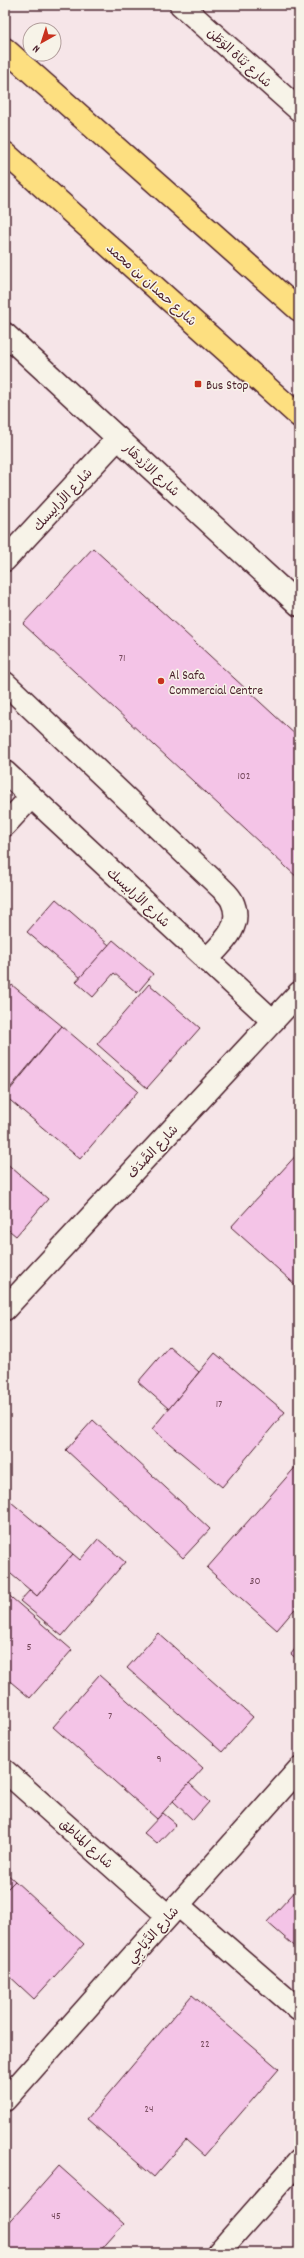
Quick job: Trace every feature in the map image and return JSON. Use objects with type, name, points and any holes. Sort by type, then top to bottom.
[{"type":"main road","points":[[5,49],[299,310]]},
{"type":"main road","name":"شارع حمدان بن محمد","points":[[5,153],[299,416]]},
{"type":"street","name":"شارع بُنَاة الوَطَن","points":[[181,5],[299,110]]},
{"type":"street","name":"شارع الازْدِهَار","points":[[5,334],[299,605]]},
{"type":"street","name":"شارع الأرابيسك","points":[[5,560],[118,438]]},
{"type":"street","points":[[5,682],[220,887],[232,901],[236,914],[234,927],[228,939],[206,960]]},
{"type":"street","name":"شارع الأرابيسك","points":[[5,772],[273,1022]]},
{"type":"street","points":[[5,825],[31,797]]},
{"type":"street","name":"شارع الصَّدَف","points":[[5,1309],[273,1022],[296,1003]]},
{"type":"street","name":"شارع الدَّيَاجِي","points":[[5,2100],[299,1769]]},
{"type":"street","name":"شارع المناطق","points":[[5,1771],[173,1910],[299,2010]]},
{"type":"street","points":[[218,2253],[299,2161]]},
{"type":"building","name":"Al Safa Commercial Centre","points":[[93,548],[299,738],[299,879],[23,624]]},
{"type":"building","points":[[56,899],[109,945],[81,978],[27,932]]},
{"type":"building","points":[[113,940],[153,974],[137,993],[114,973],[93,997],[76,982]]},
{"type":"building","points":[[149,984],[200,1028],[147,1088],[97,1044]]},
{"type":"building","points":[[12,985],[62,1026],[10,1088],[5,1084],[5,994]]},
{"type":"building","points":[[62,1026],[138,1091],[80,1159],[5,1096]]},
{"type":"building","points":[[299,1152],[299,1288],[231,1227]]},
{"type":"building","points":[[5,1162],[48,1199],[16,1236],[5,1227]]},
{"type":"building","points":[[169,1346],[199,1372],[169,1409],[138,1382]]},
{"type":"building","points":[[215,1353],[285,1412],[222,1487],[152,1429]]},
{"type":"building","points":[[93,1420],[210,1529],[183,1558],[66,1450]]},
{"type":"building","points":[[299,1463],[299,1604],[277,1630],[207,1568]]},
{"type":"building","points":[[5,1497],[73,1554],[37,1596],[5,1569]]},
{"type":"building","points":[[98,1539],[125,1562],[62,1636],[20,1601],[30,1590],[37,1596],[73,1554],[80,1560]]},
{"type":"building","points":[[5,1592],[72,1650],[30,1698],[5,1677]]},
{"type":"building","points":[[158,1633],[253,1717],[222,1752],[127,1668]]},
{"type":"building","points":[[299,1644],[299,1661],[291,1654]]},
{"type":"building","points":[[99,1675],[203,1768],[157,1819],[53,1727]]},
{"type":"building","points":[[189,1783],[209,1802],[193,1820],[173,1801]]},
{"type":"building","points":[[163,1813],[176,1824],[157,1844],[144,1833]]},
{"type":"building","points":[[5,1872],[15,1881],[5,1891]]},
{"type":"building","points":[[15,1881],[84,1944],[34,1999],[5,1972],[5,1891]]},
{"type":"building","points":[[299,1887],[299,1950],[267,1922]]},
{"type":"building","points":[[192,1995],[279,2069],[204,2156],[186,2140],[154,2177],[87,2119]]},
{"type":"building","points":[[59,2166],[124,2224],[98,2253],[5,2253],[5,2227]]},
{"type":"place","name":"Bus Stop","points":[[198,384]]},
{"type":"place","name":"Al Safa Commercial Centre","points":[[161,681]]}]
